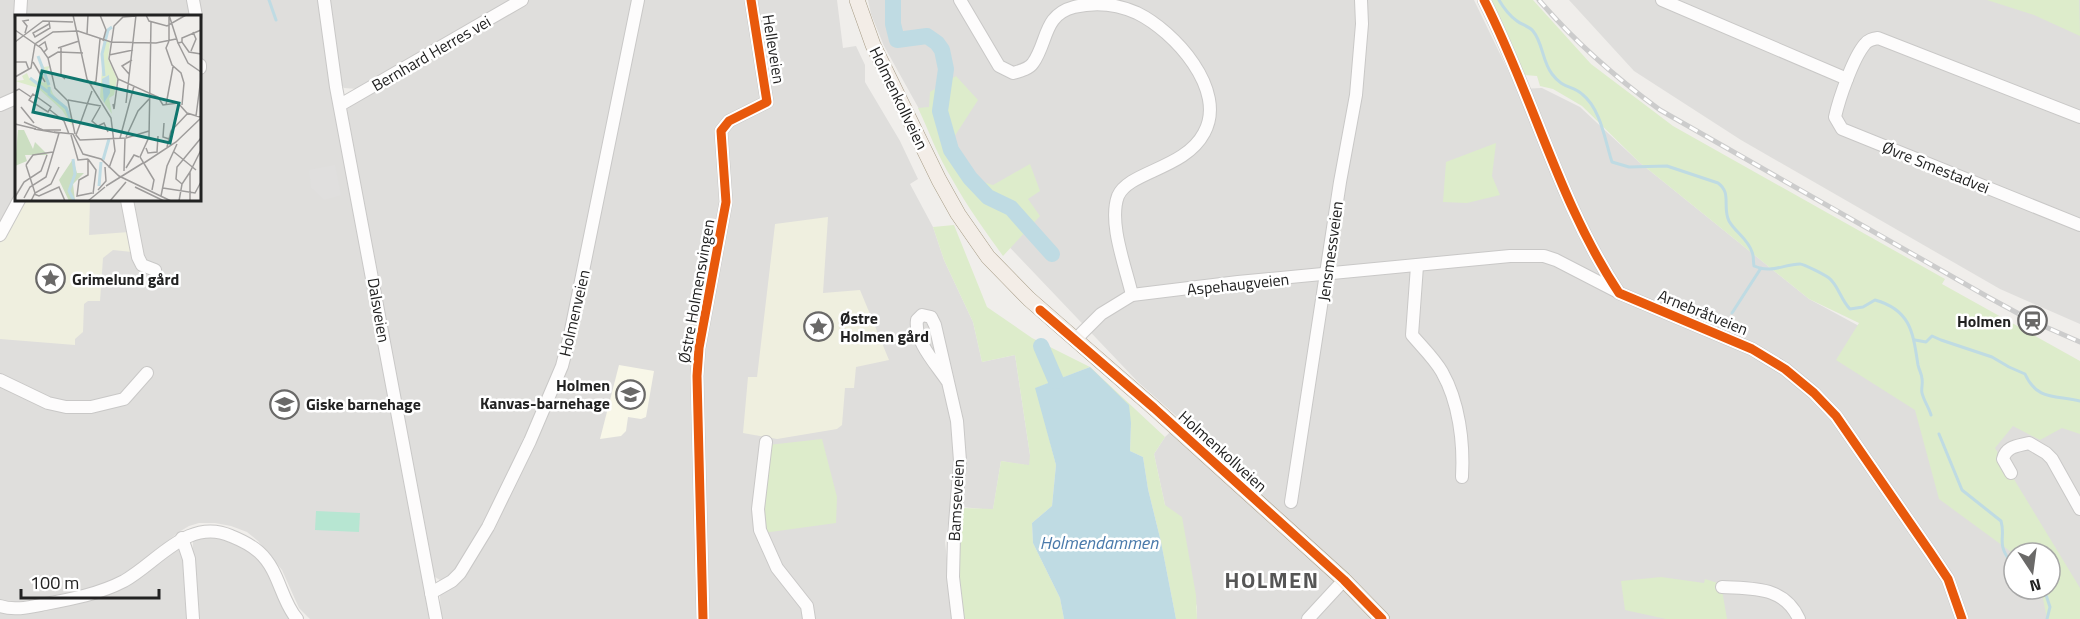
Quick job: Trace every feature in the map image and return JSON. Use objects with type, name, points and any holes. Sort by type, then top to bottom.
[{"type":"main road","name":"Holmenkollveien","points":[[857,0],[870,38],[889,80],[939,180],[958,214],[988,257],[1012,283],[1344,580],[1382,619]]},
{"type":"street","points":[[20,15],[21,0]]},
{"type":"street","points":[[193,0],[196,15]]},
{"type":"street","name":"Dalsveien","points":[[324,0],[340,105],[436,619]]},
{"type":"street","name":"Bernhard Herres vei","points":[[340,105],[522,0]]},
{"type":"street","name":"Holmenveien","points":[[431,592],[457,577],[483,537],[530,441],[562,366],[638,0]]},
{"type":"street","name":"Helleveien","points":[[751,0],[767,102]]},
{"type":"street","points":[[960,0],[999,66],[1013,73],[1033,64],[1047,28],[1059,15],[1076,7],[1097,4],[1121,7],[1155,24],[1194,64],[1206,89],[1210,111],[1209,123],[1203,135],[1187,154],[1130,182],[1122,189],[1118,198],[1115,222],[1132,295]]},
{"type":"street","name":"Jensmessveien","points":[[1291,502],[1340,182],[1357,88],[1362,24],[1361,0]]},
{"type":"street","points":[[1484,0],[1515,65],[1577,219],[1619,293]]},
{"type":"street","points":[[1662,0],[1847,80]]},
{"type":"street","name":"Øvre Smestadvei","points":[[2080,117],[1878,38],[1871,39],[1865,44],[1847,80],[1835,117],[1842,129],[2080,225]]},
{"type":"street","points":[[0,105],[15,98]]},
{"type":"street","name":"Østre Holmensvingen","points":[[702,619],[697,376],[699,348],[726,202],[721,131],[729,121],[767,102]]},
{"type":"street","points":[[0,235],[18,201]]},
{"type":"street","points":[[127,201],[138,257],[142,265],[155,270]]},
{"type":"street","name":"Aspehaugveien","points":[[1076,339],[1101,314],[1132,295],[1238,282],[1510,256],[1544,256],[1556,260],[1619,293]]},
{"type":"street","points":[[1417,266],[1412,335],[1441,370],[1448,385],[1460,423],[1462,477]]},
{"type":"street","name":"Arnebråtveien","points":[[1619,293],[1752,349],[1773,360],[1814,393],[1836,416],[1948,579],[1962,619]]},
{"type":"street","name":"Bamseveien","points":[[948,382],[918,337],[917,320],[922,315],[931,317],[935,325],[957,421],[960,461],[953,577],[958,619]]},
{"type":"street","points":[[0,380],[37,399],[57,406],[91,407],[124,399],[147,373]]},
{"type":"street","points":[[766,442],[758,509],[760,530],[777,568],[807,606],[809,619]]},
{"type":"street","points":[[2012,473],[2003,459],[2005,453],[2010,448],[2029,443],[2052,459],[2080,509]]},
{"type":"street","points":[[0,606],[24,608],[92,594],[131,576],[183,538],[197,532],[218,531],[238,539],[264,557],[274,571],[297,619]]},
{"type":"street","points":[[183,538],[189,559],[193,619]]},
{"type":"street","points":[[1308,619],[1344,580]]},
{"type":"street","points":[[1722,586],[1778,594],[1795,609],[1799,619]]},
{"type":"shaded area","points":[[0,0],[320,0],[431,619],[310,619],[299,608],[282,570],[258,541],[247,532],[215,523],[199,523],[189,526],[137,565],[116,578],[89,589],[13,603],[0,600]]},
{"type":"shaded area","points":[[328,0],[837,0],[843,48],[856,46],[865,65],[865,82],[900,141],[918,179],[910,184],[933,227],[944,260],[973,322],[982,362],[1015,355],[1030,466],[1001,461],[993,510],[951,506],[945,542],[954,619],[441,619],[440,596],[453,575],[440,580],[435,577],[432,570],[347,110],[357,89],[344,88],[339,82]]},
{"type":"shaded area","points":[[868,0],[1474,0],[1517,89],[1542,88],[1580,107],[1639,162],[1809,299],[2007,406],[2080,422],[2080,619],[1197,619],[1197,607],[1165,505],[1154,454],[1165,437],[1182,421],[1138,382],[977,213],[884,46]]},
{"type":"shaded area","points":[[1569,0],[2080,0],[2080,324],[2000,289],[1741,140],[1634,71]]},
{"type":"shaded area","points":[[335,165],[341,195],[324,200],[311,188],[309,170]]},
{"type":"shaded area","name":"Holmen Kanvas-barnehage","points":[[619,365],[654,371],[646,417],[641,419],[628,417],[626,431],[621,436],[600,439]]},
{"type":"shaded area","points":[[221,536],[250,550],[272,575],[290,619],[0,619],[0,609],[76,601],[178,548],[192,555],[193,542],[197,538]]},
{"type":"green space","points":[[1488,0],[1533,0],[1591,64],[1673,126],[1945,279],[1942,284],[2080,361],[2080,434],[2062,428],[2040,440],[2013,426],[1995,448],[2051,541],[2002,541],[2002,545],[1939,499],[1915,410],[1836,360],[1859,323],[1809,299],[1639,162],[1582,106],[1553,89],[1540,86],[1537,76],[1523,75]]},
{"type":"green space","points":[[1987,0],[2079,0],[2080,36],[2034,15]]},
{"type":"green space","points":[[956,76],[978,100],[947,148],[962,176],[993,185],[1030,164],[1040,191],[1028,199],[1040,216],[1003,256],[947,171],[918,108],[929,107],[930,92]]},
{"type":"green space","points":[[1496,143],[1492,176],[1500,195],[1467,203],[1443,202],[1446,162]]},
{"type":"green space","name":"Grimelund gård","points":[[23,201],[90,201],[89,235],[129,232],[132,252],[113,250],[103,258],[100,301],[88,301],[84,304],[83,332],[75,339],[75,345],[0,339],[0,243]]},
{"type":"green space","name":"Østre Holmen gård","points":[[828,217],[823,293],[860,290],[889,360],[856,367],[854,388],[845,388],[842,425],[837,429],[777,439],[743,433],[748,377],[757,377],[775,224]]},
{"type":"green space","points":[[954,225],[987,307],[1032,338],[1090,367],[1036,388],[1056,465],[1052,506],[1032,523],[1033,543],[1060,598],[1064,619],[963,619],[960,564],[963,508],[993,509],[1001,461],[1029,465],[1030,455],[1015,355],[982,362],[973,322],[944,260],[933,227]]},
{"type":"green space","points":[[1090,367],[1165,437],[1154,454],[1165,505],[1182,517],[1196,595],[1197,619],[1176,619],[1143,457],[1130,451],[1131,423]]},
{"type":"green space","points":[[822,439],[837,497],[836,523],[763,533],[760,514],[768,445]]},
{"type":"green space","points":[[316,511],[360,513],[359,532],[315,530]]},
{"type":"green space","points":[[2062,558],[2080,588],[2080,619],[2047,619],[2043,601],[2062,601]]},
{"type":"green space","points":[[1661,577],[1704,583],[1705,579],[1721,584],[1727,619],[1666,619],[1625,610],[1621,581]]},
{"type":"water","name":"Holmendammen","points":[[1090,367],[1129,405],[1130,451],[1143,457],[1176,619],[1064,619],[1060,598],[1033,543],[1032,523],[1052,506],[1056,465],[1035,388]]},
{"type":"waterway","points":[[269,0],[276,20]]},
{"type":"waterway","points":[[893,0],[893,24],[897,40],[927,36],[942,50],[946,69],[940,111],[951,150],[970,178],[988,197],[1011,208],[1052,254]]},
{"type":"waterway","points":[[1499,0],[1512,17],[1533,31],[1546,63],[1556,79],[1578,91],[1594,108],[1612,162],[1629,167],[1667,166],[1718,183],[1725,191],[1729,221],[1750,247],[1754,266],[1772,269],[1802,264],[1829,278],[1850,309],[1863,307],[1875,300],[1896,310],[1908,324],[1912,333],[1922,377],[1922,393],[1931,415]]},
{"type":"waterway","points":[[1732,313],[1761,268]]},
{"type":"waterway","points":[[1915,340],[1926,342],[1932,336],[1992,357],[2025,374],[2035,389],[2041,393],[2080,401]]},
{"type":"waterway","points":[[1041,346],[1056,381]]},
{"type":"waterway","points":[[1939,434],[1962,490],[2001,521],[2002,541]]},
{"type":"waterway","points":[[2047,619],[2050,607],[2048,601]]},
{"type":"railway","points":[[1539,0],[1596,58],[1660,110],[1988,297],[2032,321],[2080,342]]},
{"type":"cycle path","points":[[703,619],[697,376],[699,348],[726,202],[721,131],[729,121],[767,102],[751,0]]},
{"type":"cycle path","points":[[1484,0],[1579,223],[1619,293],[1752,349],[1785,369],[1814,393],[1836,416],[1948,579],[1962,619]]},
{"type":"cycle path","points":[[1040,310],[1154,408],[1344,580],[1382,619]]},
{"type":"place","name":"Grimelund gård","points":[[51,279]]},
{"type":"place","name":"Holmen","points":[[2032,321]]},
{"type":"place","name":"Østre Holmen gård","points":[[819,327]]},
{"type":"place","name":"Holmen Kanvas-barnehage","points":[[631,394]]},
{"type":"place","name":"Giske barnehage","points":[[285,404]]},
{"type":"district","name":"HOLMEN","points":[[1272,580]]}]
